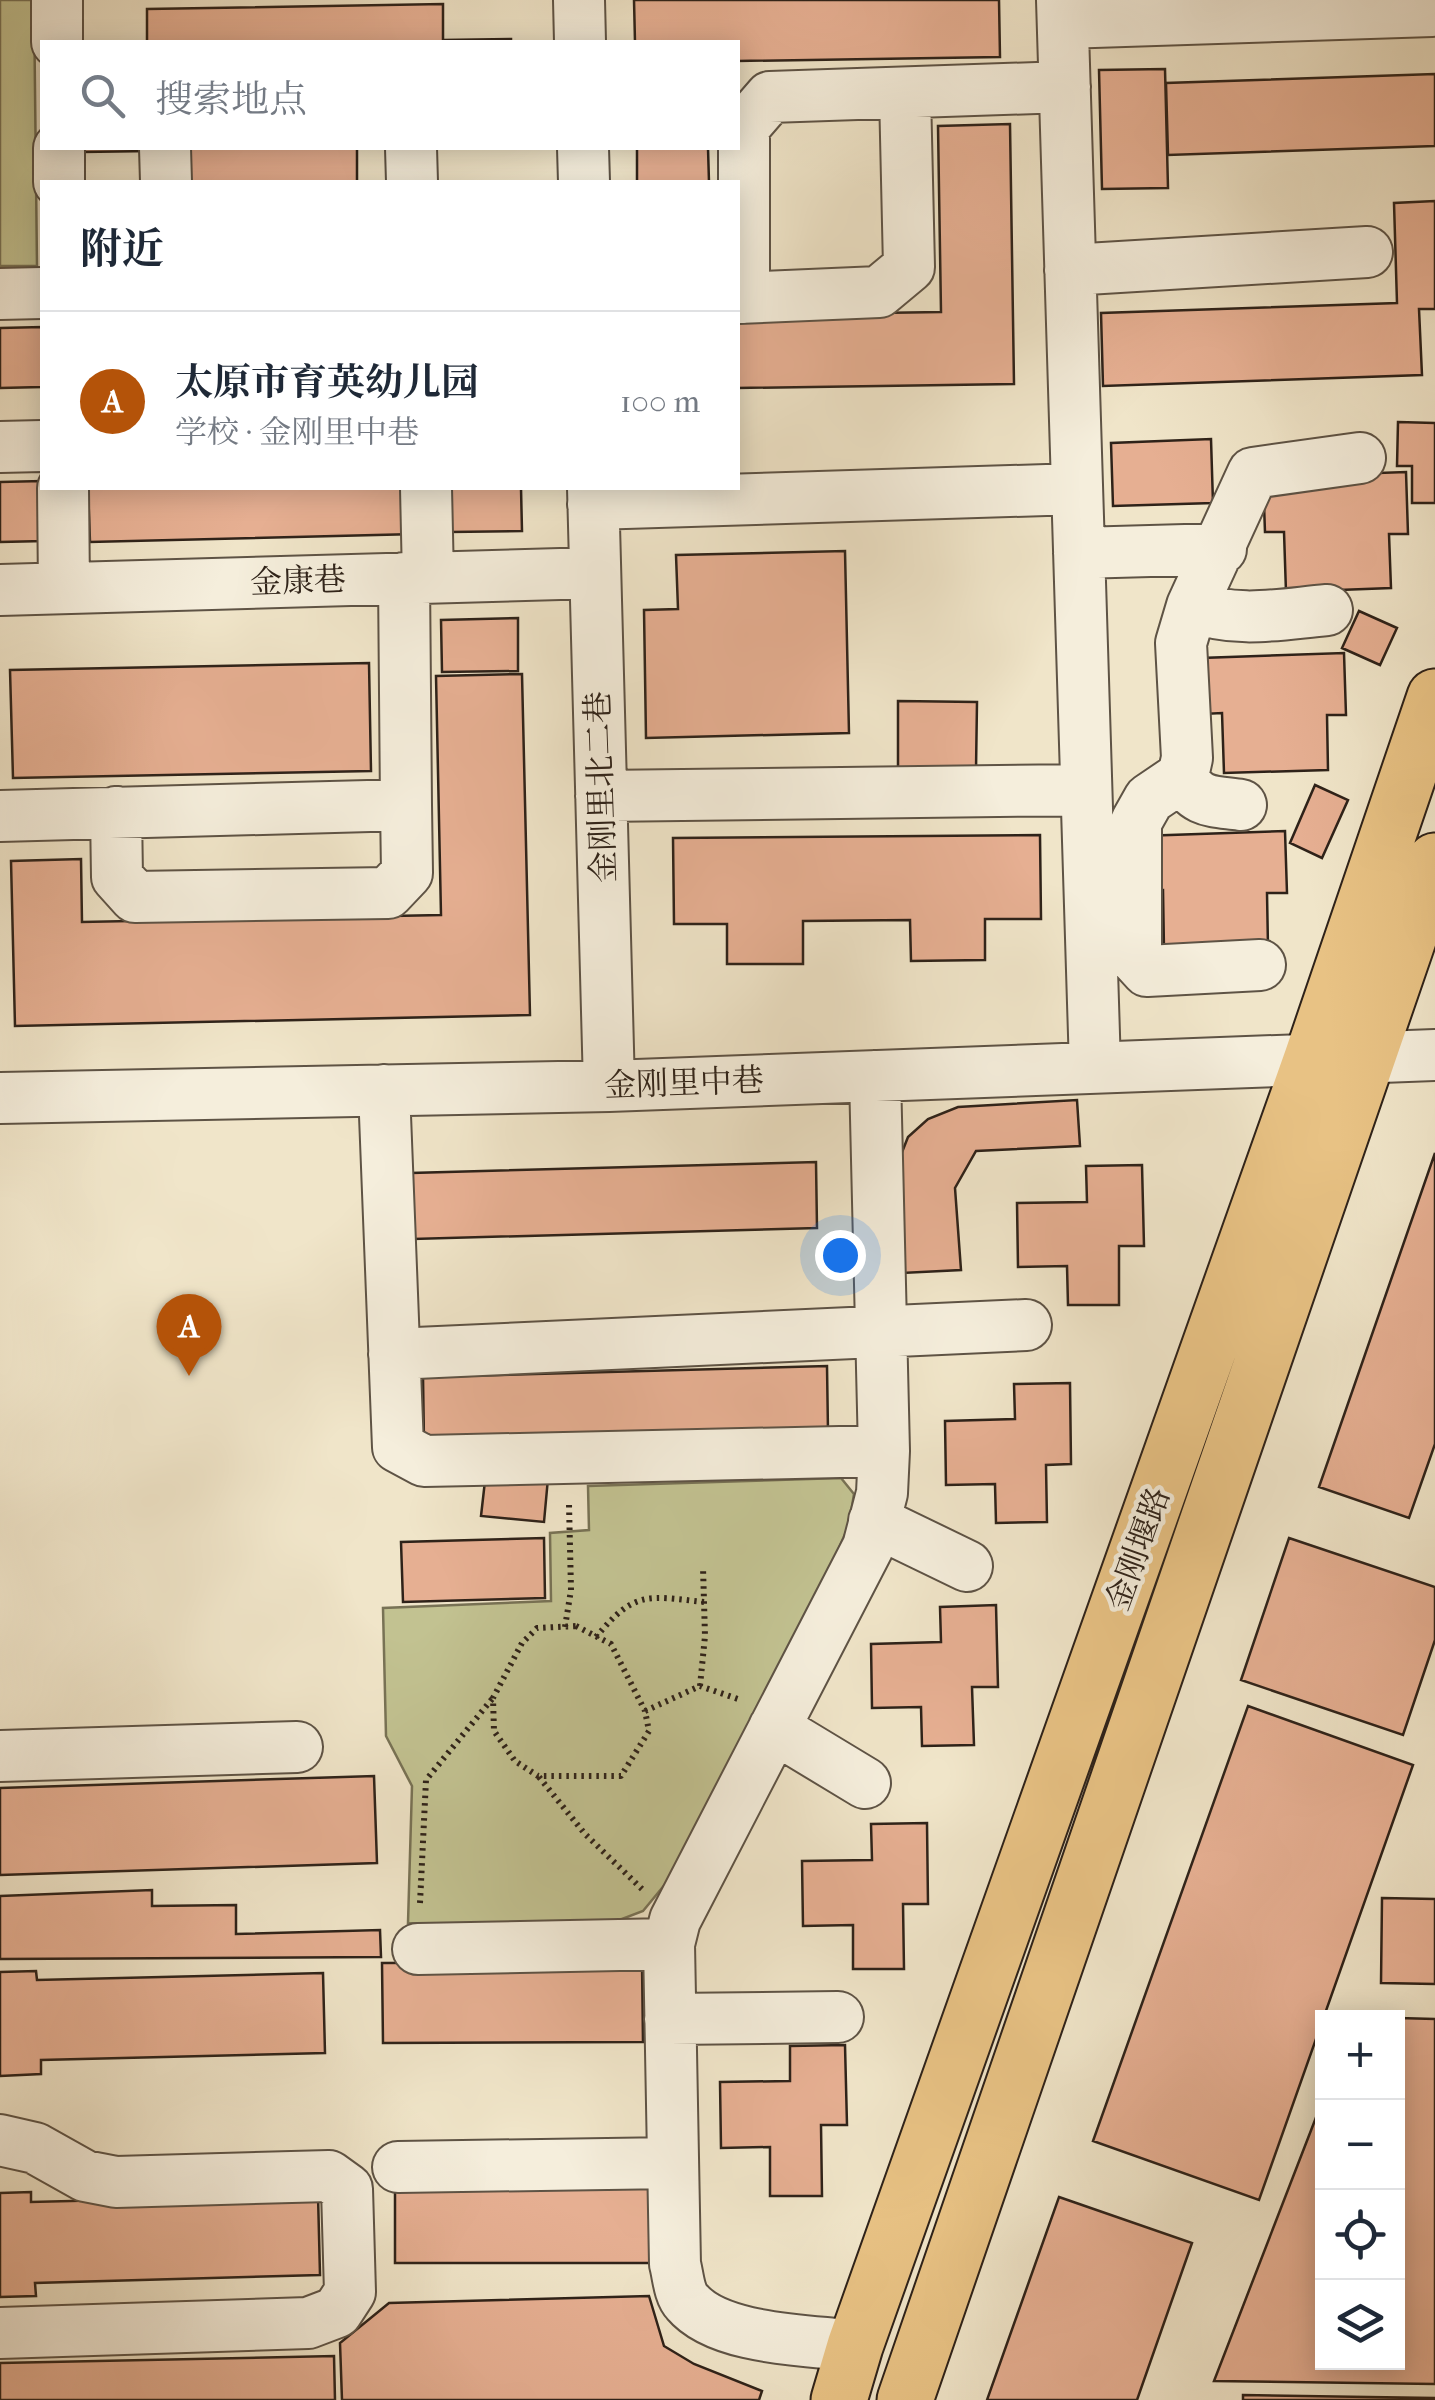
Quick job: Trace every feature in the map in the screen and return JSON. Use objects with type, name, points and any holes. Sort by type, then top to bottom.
[{"type":"main road","name":"金刚堰路","points":[[839,2400],[1312,1058],[1435,697]]},
{"type":"main road","points":[[906,2400],[1435,861]]},
{"type":"street","points":[[57,0],[57,40]]},
{"type":"street","points":[[579,0],[580,40]]},
{"type":"street","points":[[1094,1067],[1062,11],[1432,11]]},
{"type":"street","points":[[906,93],[909,267],[879,292],[741,298],[744,127],[770,98],[1064,87]]},
{"type":"street","points":[[58,150],[59,180]]},
{"type":"street","points":[[165,150],[166,180]]},
{"type":"street","points":[[411,150],[412,180]]},
{"type":"street","points":[[583,150],[584,180]]},
{"type":"street","points":[[1070,270],[1367,252]]},
{"type":"street","points":[[0,294],[40,293]]},
{"type":"street","points":[[0,447],[40,446]]},
{"type":"street","points":[[1241,805],[1205,800],[1190,791],[1183,776],[1187,758],[1182,643],[1192,606],[1253,473],[1360,458]]},
{"type":"street","points":[[62,490],[64,588]]},
{"type":"street","points":[[116,812],[116,877],[135,897],[388,892],[407,873],[406,805],[416,578],[426,490]]},
{"type":"street","points":[[593,496],[1077,490]]},
{"type":"street","name":"金刚里北二巷","points":[[593,496],[609,1086]]},
{"type":"street","points":[[1079,553],[1221,549]]},
{"type":"street","name":"金康巷","points":[[0,590],[595,573]]},
{"type":"street","points":[[1192,606],[1214,615],[1238,618],[1326,610]]},
{"type":"street","points":[[1183,776],[1149,799],[1136,822],[1136,959],[1147,971],[1260,965]]},
{"type":"street","points":[[601,796],[1086,790]]},
{"type":"street","points":[[0,816],[406,805]]},
{"type":"street","name":"金刚里中巷","points":[[0,1098],[609,1086],[1435,1055]]},
{"type":"street","points":[[855,2346],[742,2331],[712,2321],[684,2300],[674,2264],[670,2019],[672,1932],[868,1547],[882,1493],[875,1076]]},
{"type":"street","points":[[384,1090],[398,1447],[424,1461],[884,1450]]},
{"type":"street","points":[[394,1354],[1026,1325]]},
{"type":"street","points":[[874,1521],[967,1566]]},
{"type":"street","points":[[778,1721],[865,1783]]},
{"type":"street","points":[[0,1756],[297,1747]]},
{"type":"street","points":[[418,1949],[672,1932]]},
{"type":"street","points":[[670,2019],[838,2017]]},
{"type":"street","points":[[0,2140],[35,2148],[86,2176],[116,2182],[329,2176],[348,2189],[350,2292],[338,2312],[308,2324],[0,2333]]},
{"type":"street","points":[[398,2167],[673,2164]]},
{"type":"path","points":[[565,1627],[570,1590],[568,1457]]},
{"type":"path","points":[[700,1686],[705,1636],[703,1567]]},
{"type":"path","points":[[596,1636],[620,1608],[650,1597],[704,1602]]},
{"type":"path","points":[[418,1949],[426,1780],[493,1698],[522,1643],[537,1628],[576,1626],[611,1644],[644,1711],[649,1731],[620,1776],[538,1776]]},
{"type":"path","points":[[644,1711],[700,1686],[778,1721]]},
{"type":"path","points":[[493,1698],[494,1732],[516,1761],[538,1776],[672,1932]]},
{"type":"green space","points":[[0,0],[34,0],[37,266],[0,266]]},
{"type":"green space","points":[[841,1478],[854,1494],[849,1525],[829,1571],[676,1871],[643,1911],[609,1924],[408,1923],[412,1786],[386,1736],[383,1608],[551,1601],[550,1533],[589,1530],[588,1486]]},
{"type":"building","points":[[634,0],[999,0],[1000,57],[740,61],[740,40],[635,40]]},
{"type":"building","points":[[443,4],[443,40],[147,40],[147,9]]},
{"type":"building","points":[[1165,69],[1168,188],[1102,189],[1099,70]]},
{"type":"building","points":[[1435,74],[1435,146],[1168,155],[1166,83]]},
{"type":"building","points":[[1010,124],[1014,384],[740,388],[740,315],[941,312],[938,126]]},
{"type":"building","points":[[82,150],[150,150],[150,151]]},
{"type":"building","points":[[190,150],[357,150],[357,180],[190,180]]},
{"type":"building","points":[[637,150],[708,150],[709,180],[637,180]]},
{"type":"building","points":[[1435,201],[1435,309],[1419,309],[1422,375],[1103,386],[1101,313],[1397,303],[1394,203]]},
{"type":"building","points":[[40,327],[40,387],[0,388],[0,328]]},
{"type":"building","points":[[1398,422],[1435,423],[1435,503],[1412,503],[1412,466],[1397,466]]},
{"type":"building","points":[[1211,439],[1213,503],[1113,506],[1111,443]]},
{"type":"building","points":[[1406,472],[1408,534],[1389,534],[1391,588],[1286,592],[1284,532],[1265,532],[1263,477]]},
{"type":"building","points":[[40,481],[44,541],[0,542],[0,482]]},
{"type":"building","points":[[88,490],[415,490],[416,534],[90,542]]},
{"type":"building","points":[[449,490],[521,490],[522,531],[450,532]]},
{"type":"building","points":[[845,551],[849,733],[646,738],[644,610],[678,609],[676,555]]},
{"type":"building","points":[[1359,611],[1397,628],[1380,665],[1342,648]]},
{"type":"building","points":[[518,618],[518,671],[442,672],[441,620]]},
{"type":"building","points":[[1344,653],[1346,715],[1327,715],[1328,770],[1224,773],[1222,713],[1203,714],[1201,658]]},
{"type":"building","points":[[369,663],[371,771],[13,778],[10,670]]},
{"type":"building","points":[[522,674],[530,1015],[15,1026],[11,861],[81,859],[82,922],[441,915],[436,676]]},
{"type":"building","points":[[898,701],[977,702],[976,770],[898,770]]},
{"type":"building","points":[[1315,785],[1348,800],[1322,858],[1290,843]]},
{"type":"building","points":[[1285,831],[1287,893],[1267,893],[1268,947],[1164,950],[1163,890],[1143,891],[1141,836]]},
{"type":"building","points":[[1040,835],[1041,919],[985,919],[985,960],[911,961],[910,920],[803,921],[803,964],[727,964],[727,924],[674,924],[673,838]]},
{"type":"building","points":[[1077,1100],[1080,1146],[976,1151],[955,1188],[961,1270],[902,1273],[895,1170],[908,1137],[928,1119],[958,1107]]},
{"type":"building","points":[[1435,1153],[1435,1444],[1409,1518],[1319,1487]]},
{"type":"building","points":[[816,1162],[817,1228],[413,1239],[411,1173]]},
{"type":"building","points":[[1142,1165],[1144,1246],[1119,1246],[1119,1305],[1068,1305],[1067,1266],[1018,1267],[1017,1203],[1087,1202],[1086,1166]]},
{"type":"building","points":[[827,1366],[828,1432],[424,1443],[423,1377]]},
{"type":"building","points":[[1070,1383],[1071,1464],[1046,1465],[1047,1522],[996,1523],[995,1484],[946,1485],[945,1421],[1015,1419],[1014,1384]]},
{"type":"building","points":[[486,1472],[548,1478],[544,1522],[481,1516]]},
{"type":"building","points":[[544,1538],[545,1598],[403,1602],[401,1542]]},
{"type":"building","points":[[1289,1538],[1435,1587],[1435,1640],[1403,1735],[1241,1680]]},
{"type":"building","points":[[996,1605],[998,1687],[972,1687],[974,1745],[922,1746],[921,1707],[872,1708],[871,1644],[941,1642],[940,1607]]},
{"type":"building","points":[[1248,1706],[1413,1765],[1326,2010],[1315,2010],[1315,2042],[1259,2200],[1093,2141]]},
{"type":"building","points":[[374,1776],[377,1863],[0,1875],[0,1788]]},
{"type":"building","points":[[927,1823],[928,1904],[903,1904],[904,1969],[853,1969],[853,1925],[803,1926],[802,1861],[872,1860],[871,1824]]},
{"type":"building","points":[[152,1890],[152,1906],[236,1905],[236,1934],[380,1930],[381,1957],[0,1959],[0,1896]]},
{"type":"building","points":[[1382,1898],[1435,1899],[1435,1984],[1381,1983]]},
{"type":"building","points":[[642,1962],[643,2042],[383,2043],[382,1963]]},
{"type":"building","points":[[36,1971],[37,1980],[323,1973],[325,2053],[41,2060],[41,2074],[0,2076],[0,1972]]},
{"type":"building","points":[[1405,2018],[1435,2019],[1435,2384],[1214,2381],[1315,2120],[1315,2370],[1405,2370]]},
{"type":"building","points":[[845,2045],[847,2125],[821,2125],[822,2196],[770,2196],[770,2147],[721,2148],[720,2082],[790,2081],[790,2046]]},
{"type":"building","points":[[395,2183],[655,2183],[656,2263],[395,2263]]},
{"type":"building","points":[[31,2192],[31,2202],[318,2195],[320,2275],[35,2283],[36,2296],[0,2297],[0,2193]]},
{"type":"building","points":[[1059,2197],[1192,2243],[1137,2400],[987,2400]]},
{"type":"building","points":[[649,2296],[664,2346],[694,2364],[762,2391],[759,2400],[342,2400],[340,2343],[389,2303]]},
{"type":"building","points":[[334,2356],[335,2400],[0,2400],[0,2363]]},
{"type":"building","points":[[1243,2395],[1435,2398],[1435,2400],[1243,2400]]},
{"type":"place","name":"太原市育英幼儿园","points":[[189,1376]]}]
